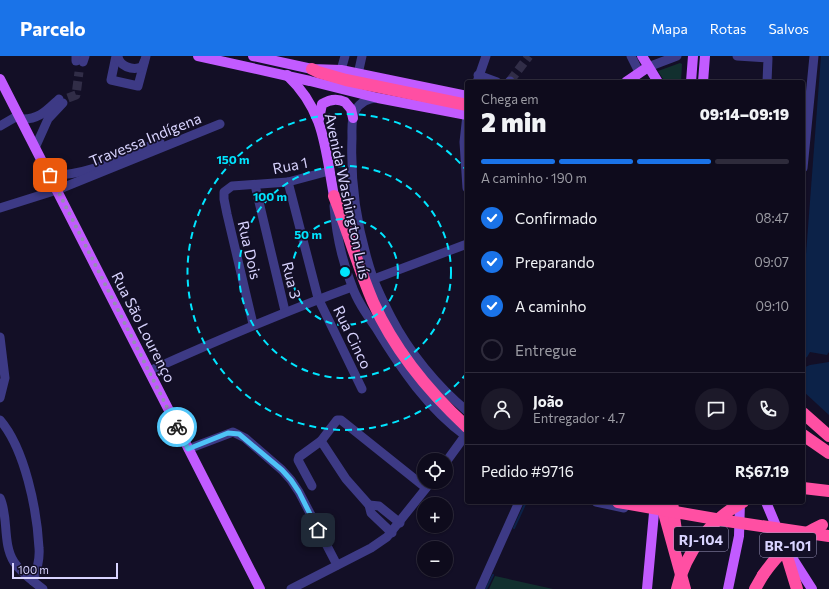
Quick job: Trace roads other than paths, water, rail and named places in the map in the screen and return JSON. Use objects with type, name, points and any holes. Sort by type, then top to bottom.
[{"type":"highway","points":[[312,69],[379,92],[465,106]]},
{"type":"highway","points":[[334,196],[363,278],[380,316],[408,362],[426,387],[465,431]]},
{"type":"highway","points":[[805,415],[829,436]]},
{"type":"highway","points":[[805,436],[829,453]]},
{"type":"highway","points":[[805,488],[829,491]]},
{"type":"highway","points":[[629,504],[727,521],[829,536]]},
{"type":"highway","points":[[661,504],[686,589]]},
{"type":"highway","points":[[672,504],[686,589]]},
{"type":"highway","name":"RJ-104","points":[[677,589],[688,558],[700,540],[712,526],[740,504]]},
{"type":"highway","name":"BR-101","points":[[755,589],[773,561],[796,538],[825,523]]},
{"type":"highway","points":[[782,540],[797,589]]},
{"type":"main road","points":[[198,56],[287,75],[379,92],[465,114]]},
{"type":"main road","points":[[253,56],[312,69],[340,70],[465,96]]},
{"type":"main road","points":[[634,80],[651,76],[642,56]]},
{"type":"main road","points":[[691,80],[693,56]]},
{"type":"main road","points":[[703,80],[705,56]]},
{"type":"main road","name":"Avenida Washington Luís","points":[[287,75],[308,98],[319,119],[334,196]]},
{"type":"main road","name":"Rua São Lourenço","points":[[0,79],[260,589]]},
{"type":"main road","points":[[319,119],[322,104],[335,99],[346,102],[351,109],[353,118]]},
{"type":"main road","points":[[647,589],[655,504]]},
{"type":"main road","points":[[728,589],[737,548],[740,525],[740,504]]},
{"type":"main road","points":[[767,504],[782,540],[812,589]]},
{"type":"street","points":[[117,56],[121,65],[136,68],[142,67],[146,57]]},
{"type":"street","points":[[117,56],[111,80],[138,86],[146,57]]},
{"type":"street","points":[[340,70],[345,56]]},
{"type":"street","points":[[358,74],[362,56]]},
{"type":"street","points":[[477,79],[486,56]]},
{"type":"street","points":[[631,56],[651,76],[676,56]]},
{"type":"street","points":[[737,56],[768,58],[767,80]]},
{"type":"street","points":[[805,148],[814,56]]},
{"type":"street","name":"Avenida Washington Luís","points":[[379,92],[364,101],[356,111],[353,118],[352,182],[355,205],[374,279],[391,318],[416,356],[436,382],[465,409]]},
{"type":"street","points":[[0,126],[20,117],[33,120],[62,100],[48,119],[35,148]]},
{"type":"street","name":"Travessa Indígena","points":[[0,208],[57,190],[220,124]]},
{"type":"street","points":[[465,133],[465,157]]},
{"type":"street","points":[[50,175],[60,176],[82,171],[160,142]]},
{"type":"street","name":"Rua 1","points":[[232,186],[288,182],[329,171]]},
{"type":"street","name":"Rua Cinco","points":[[288,182],[318,298],[362,389]]},
{"type":"street","name":"Rua 3","points":[[255,185],[286,311]]},
{"type":"street","name":"Rua Dois","points":[[232,186],[224,192],[224,199],[253,324]]},
{"type":"street","name":"Avenida Washington Luís","points":[[334,196],[339,239],[352,287],[378,333],[414,385],[430,404],[465,431]]},
{"type":"street","points":[[374,279],[465,245]]},
{"type":"street","points":[[149,371],[253,324],[318,298],[352,287]]},
{"type":"street","points":[[0,337],[5,378],[0,398]]},
{"type":"street","points":[[0,420],[8,430],[25,473],[35,516],[39,549],[35,586]]},
{"type":"street","points":[[312,486],[298,460],[321,441],[337,420],[341,420],[417,476]]},
{"type":"street","points":[[188,449],[233,432],[245,438],[282,470],[291,480],[299,492],[337,565]]},
{"type":"street","points":[[453,453],[465,436]]},
{"type":"street","points":[[321,441],[346,479],[369,505],[371,513],[392,533]]},
{"type":"street","points":[[291,589],[371,548],[392,533],[426,489]]},
{"type":"street","points":[[0,498],[4,507],[4,545],[14,562],[35,586]]},
{"type":"street","points":[[480,589],[518,504]]},
{"type":"street","points":[[607,504],[654,513]]},
{"type":"street","points":[[369,505],[379,506],[400,523]]},
{"type":"water","points":[[821,56],[829,56],[829,415],[805,393],[805,268]]},
{"type":"waterway","points":[[514,528],[525,504]]},
{"type":"waterway","points":[[486,589],[493,575]]},
{"type":"tunnel","points":[[511,80],[529,56]]},
{"type":"tunnel","points":[[68,98],[76,95],[79,72]]}]
